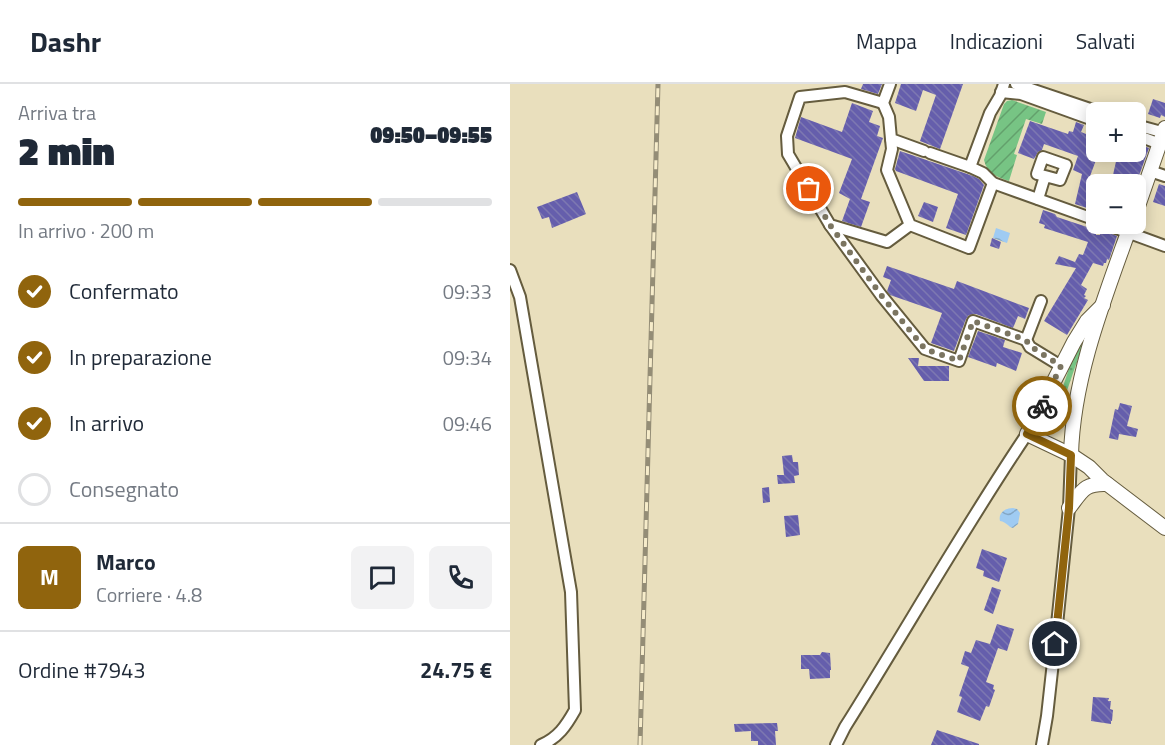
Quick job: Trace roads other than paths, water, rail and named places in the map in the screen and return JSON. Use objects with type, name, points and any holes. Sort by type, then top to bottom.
[{"type":"main road","points":[[1146,183],[1158,135]]},
{"type":"main road","points":[[1071,459],[1072,423],[1088,356],[1128,234]]},
{"type":"main road","points":[[1103,305],[1087,321],[1074,342],[1027,434],[1071,459],[1084,474],[1105,482],[1165,528]]},
{"type":"main road","points":[[1069,508],[1085,488],[1094,483],[1105,482]]},
{"type":"street","points":[[890,84],[883,103],[888,117],[892,149],[887,170],[910,225],[969,248],[993,183]]},
{"type":"street","points":[[1016,84],[1086,107]]},
{"type":"street","points":[[970,167],[1002,88],[1086,117]]},
{"type":"street","points":[[883,103],[844,92],[800,98],[787,136],[788,154],[830,225],[881,295],[925,349],[959,361],[973,321],[1026,340],[1030,346],[1061,366]]},
{"type":"street","points":[[891,139],[970,167],[983,173],[993,183],[1086,216]]},
{"type":"street","points":[[1150,171],[1165,176]]},
{"type":"street","points":[[1038,199],[1045,176]]},
{"type":"street","points":[[830,225],[887,242],[910,225]]},
{"type":"street","points":[[1142,234],[1165,246]]},
{"type":"street","points":[[510,270],[520,297],[571,592],[575,710],[566,726],[552,741],[541,745]]},
{"type":"street","points":[[1026,340],[1041,301]]},
{"type":"street","points":[[836,745],[923,599],[1027,434]]},
{"type":"street","points":[[1042,745],[1069,508],[1071,459]]},
{"type":"water","points":[[996,228],[1010,233],[1007,243],[993,238]]},
{"type":"water","points":[[1013,508],[1020,513],[1018,524],[1013,528],[1000,521],[1000,516],[1007,509]]},
{"type":"railway","points":[[640,745],[658,84]]}]
